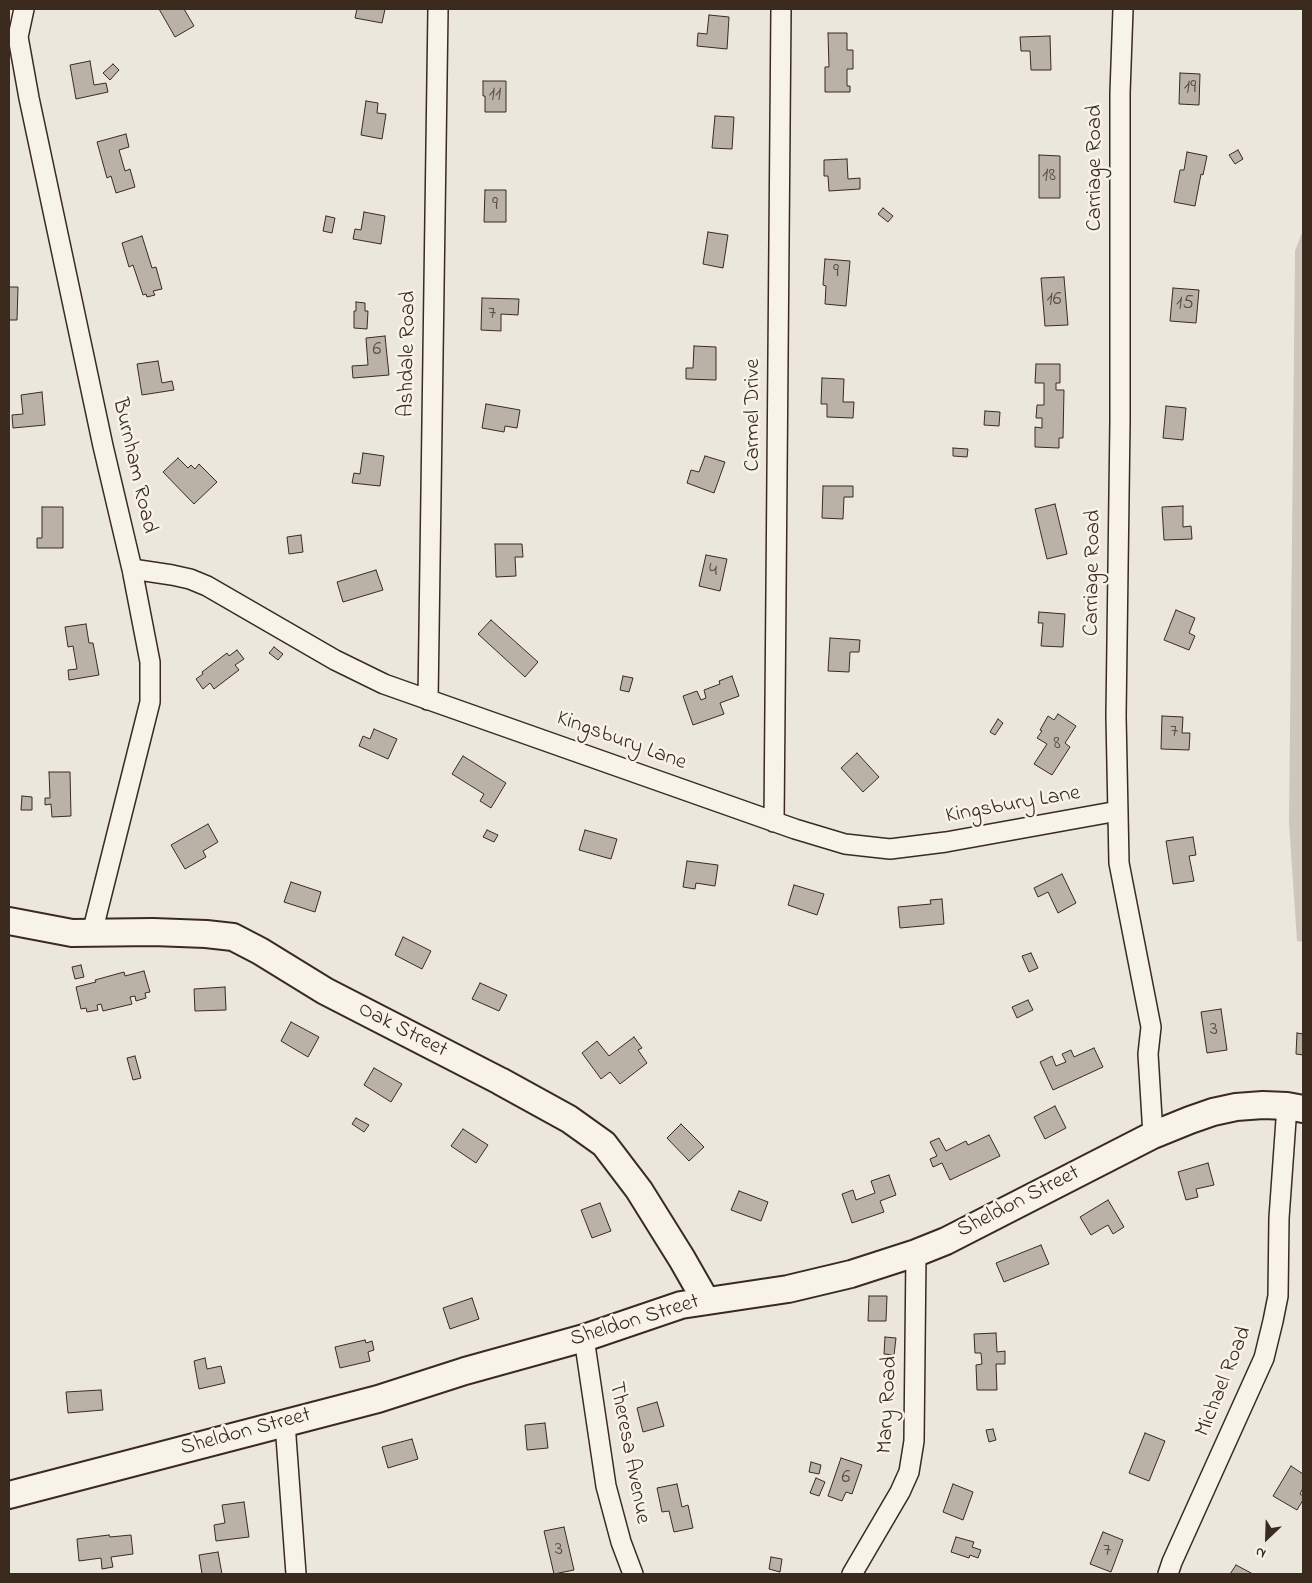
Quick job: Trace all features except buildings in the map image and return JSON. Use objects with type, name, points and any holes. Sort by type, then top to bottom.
[{"type":"street","name":"Burnham Road","points":[[24,9],[18,38],[29,98],[103,446],[132,569],[150,662],[150,702],[92,933]]},
{"type":"street","name":"Ashdale Road","points":[[428,700],[438,9]]},
{"type":"street","name":"Carmel Drive","points":[[774,822],[781,9]]},
{"type":"street","name":"Carriage Road","points":[[1123,9],[1120,93],[1120,421],[1116,716],[1119,863],[1151,1027],[1148,1054],[1153,1135]]},
{"type":"street","name":"Kingsbury Lane","points":[[132,569],[190,579],[207,586],[335,660],[384,684],[774,822],[845,844],[890,849],[946,842],[1118,810]]},
{"type":"street","name":"Oak Street","points":[[9,921],[72,933],[206,934],[233,938],[260,950],[325,991],[500,1081],[569,1119],[604,1144],[639,1190],[706,1301]]},
{"type":"street","name":"Sheldon Street","points":[[9,1495],[378,1399],[465,1370],[584,1338],[681,1305],[797,1287],[851,1274],[916,1254],[946,1241],[1153,1135],[1190,1120],[1236,1107],[1263,1105],[1295,1107]]},
{"type":"street","name":"Michael Road","points":[[1168,1574],[1264,1358],[1278,1296],[1279,1218],[1295,1107]]},
{"type":"street","name":"Mary Road","points":[[852,1574],[900,1492],[908,1472],[914,1441],[916,1254]]},
{"type":"street","name":"Theresa Avenue","points":[[584,1338],[606,1486],[621,1542],[633,1574]]},
{"type":"street","points":[[285,1423],[296,1574]]},
{"type":"shaded area","points":[[1303,230],[1303,942],[1297,941],[1289,823],[1295,251]]}]
